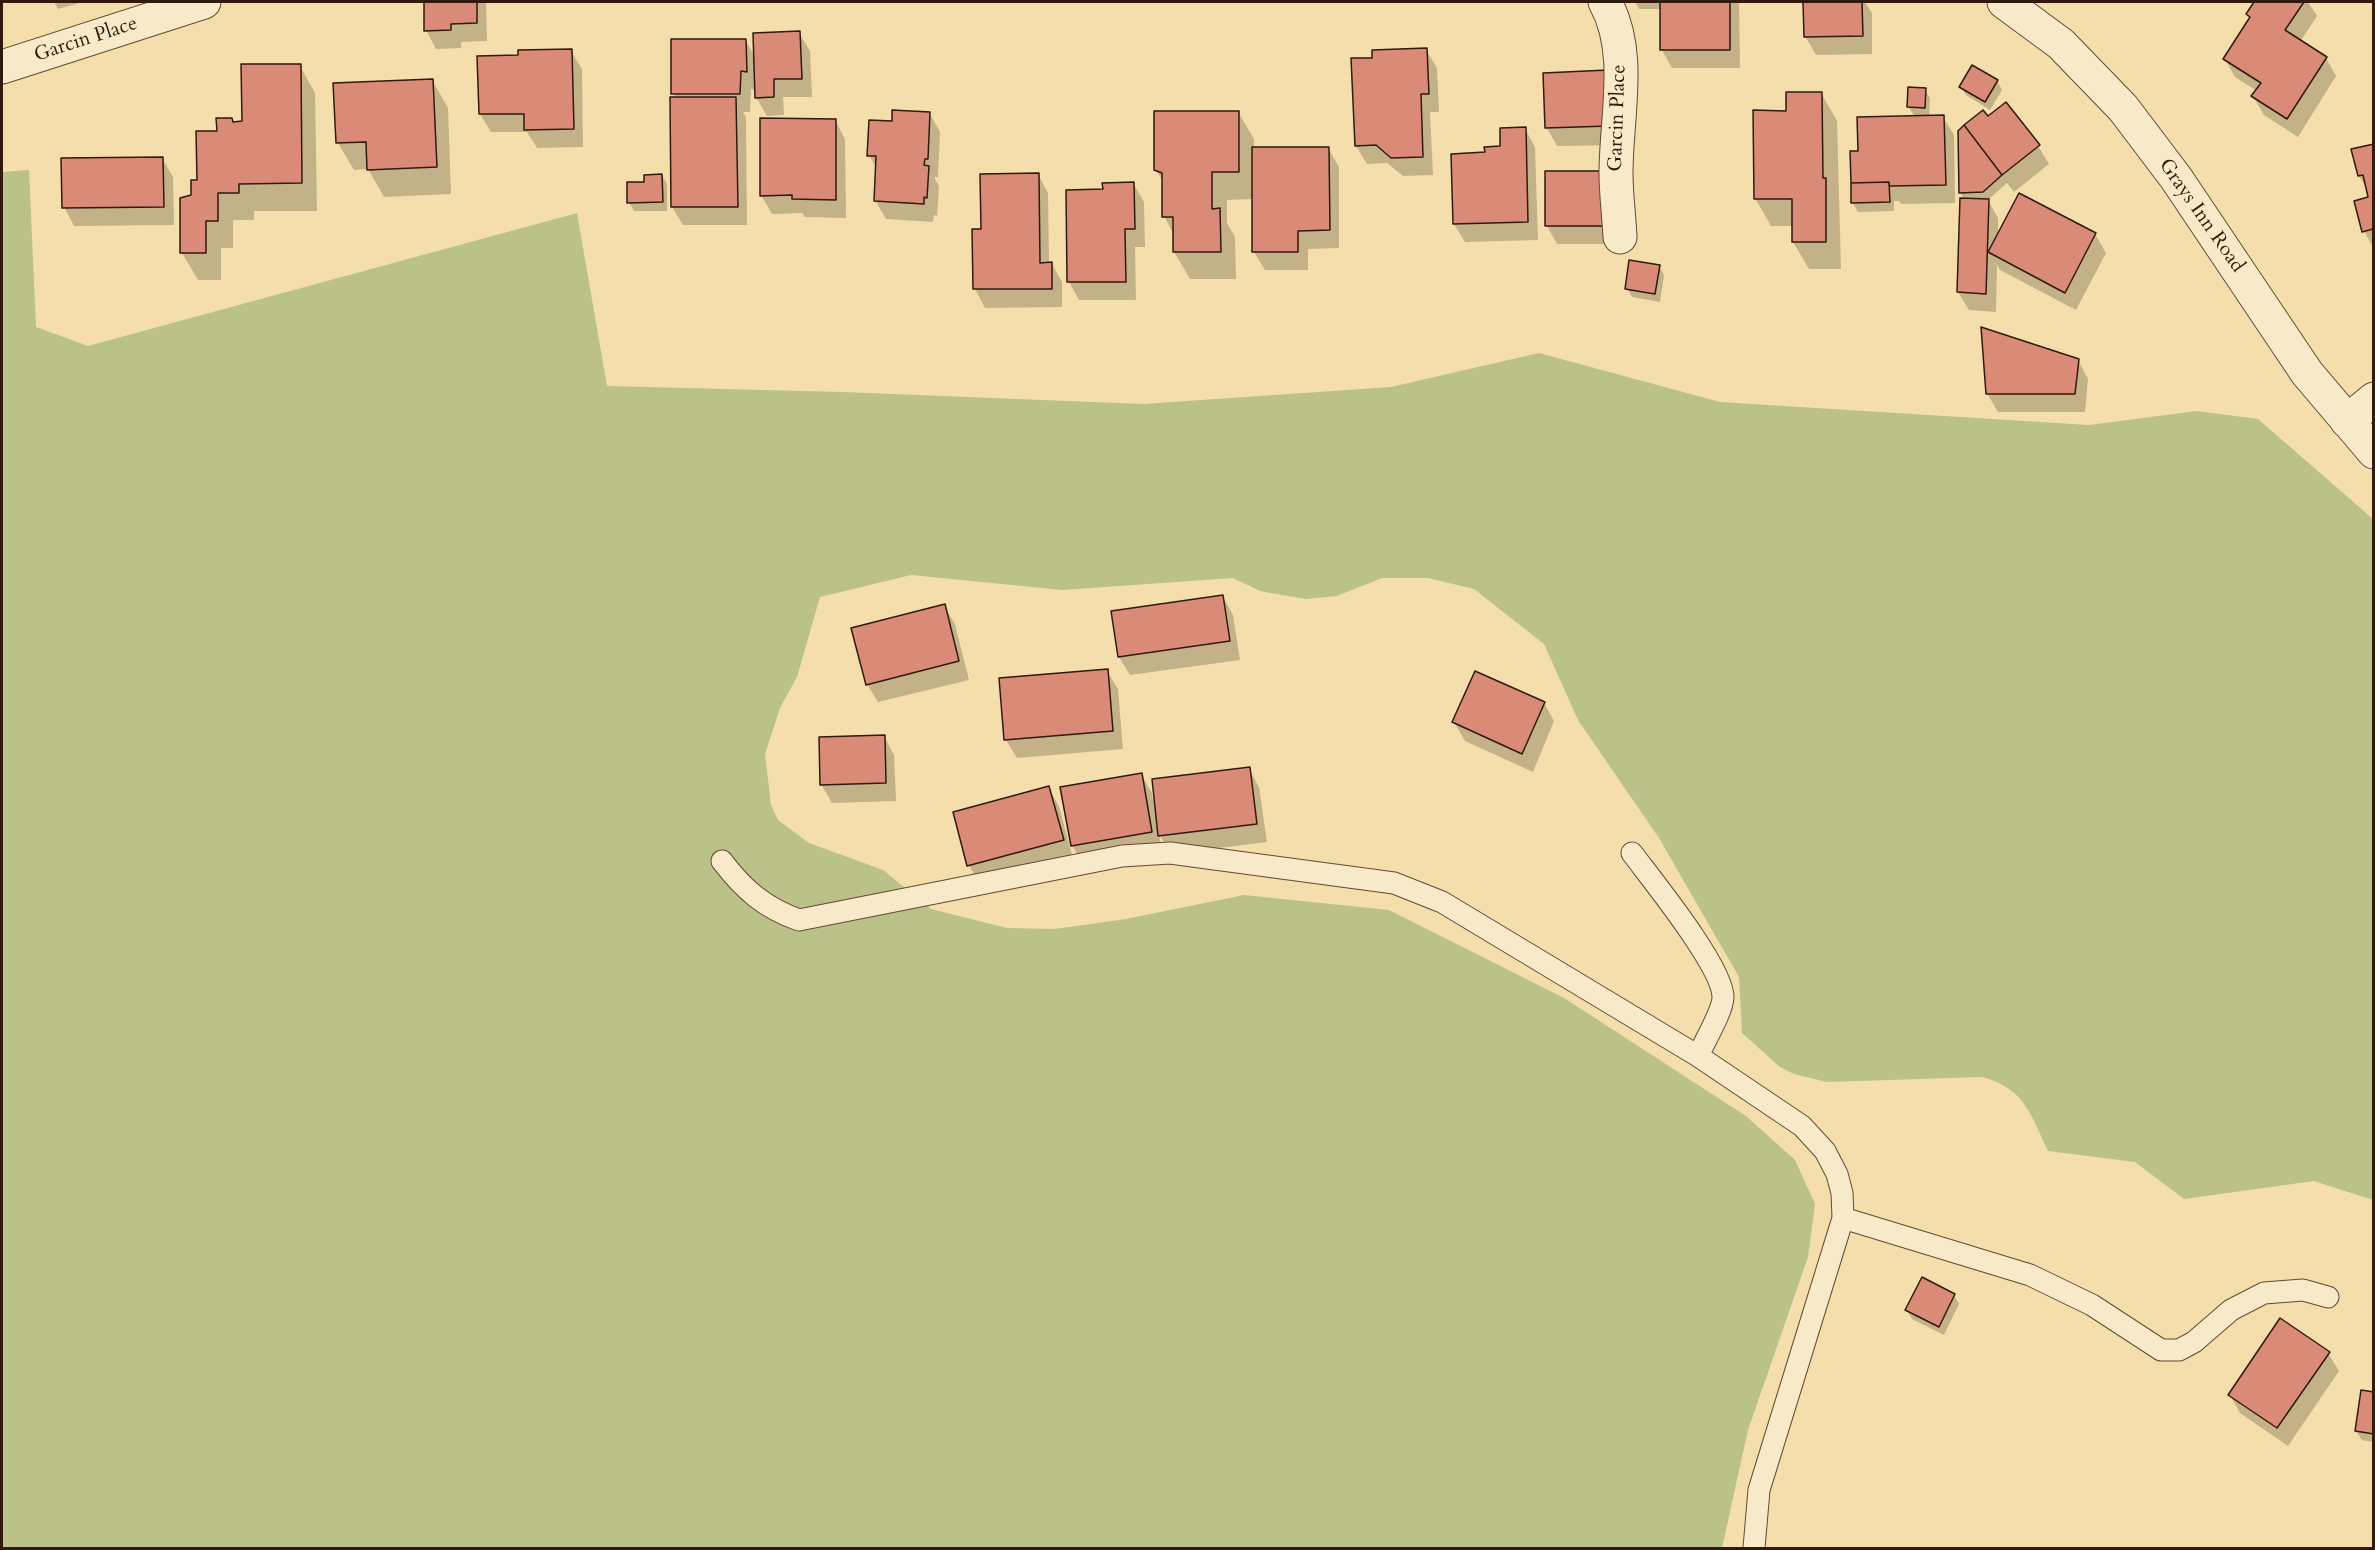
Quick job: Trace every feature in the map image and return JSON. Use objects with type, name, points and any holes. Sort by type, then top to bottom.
[{"type":"street","name":"Garcin Place","points":[[2,67],[204,2]]},
{"type":"street","name":"Garcin Place","points":[[1605,2],[1615,20],[1621,62],[1616,174],[1620,237]]},
{"type":"street","name":"Grays Inn Road","points":[[2004,2],[2061,44],[2122,108],[2176,178],[2307,373],[2373,452]]},
{"type":"street","points":[[2347,421],[2373,399]]},
{"type":"lane","points":[[722,861],[737,880],[774,911],[799,920],[1122,856],[1170,853],[1394,883],[1442,902],[1698,1056],[1802,1126],[1825,1151],[1837,1174],[1842,1193],[1843,1218],[1759,1490],[1755,1548]]},
{"type":"lane","points":[[1632,853],[1677,913],[1719,980],[1723,998],[1698,1056]]},
{"type":"lane","points":[[1843,1218],[2030,1275],[2092,1305],[2161,1350],[2178,1350],[2194,1342],[2231,1310],[2264,1293],[2303,1290],[2328,1297]]},
{"type":"green space","points":[[29,170],[36,327],[88,346],[577,213],[607,386],[843,392],[1143,404],[1391,387],[1539,353],[1720,402],[2089,425],[2197,411],[2258,419],[2373,519],[2373,1200],[2314,1181],[2184,1199],[2135,1162],[2048,1151],[2031,1115],[2017,1096],[2008,1088],[1982,1077],[1827,1082],[1794,1074],[1780,1067],[1742,1033],[1739,977],[1659,838],[1578,720],[1544,644],[1474,589],[1428,578],[1382,578],[1337,596],[1305,599],[1260,591],[1233,578],[1062,590],[911,575],[820,597],[797,677],[780,708],[765,754],[771,805],[778,820],[809,843],[883,870],[931,909],[1007,928],[1055,929],[1126,919],[1244,895],[1389,910],[1564,998],[1746,1116],[1795,1160],[1815,1204],[1808,1257],[1748,1430],[1722,1548],[2,1548],[2,172]]},
{"type":"building","points":[[424,2],[477,2],[477,23],[451,24],[451,30],[424,31]]},
{"type":"building","points":[[1660,2],[1730,2],[1730,50],[1660,50]]},
{"type":"building","points":[[1803,2],[1862,2],[1863,36],[1804,37]]},
{"type":"building","points":[[2254,2],[2304,2],[2285,30],[2327,57],[2287,119],[2251,96],[2261,83],[2223,59],[2250,17],[2246,14]]},
{"type":"building","points":[[800,31],[802,79],[774,79],[774,97],[755,98],[753,33]]},
{"type":"building","points":[[671,39],[746,39],[747,72],[741,71],[740,94],[671,94]]},
{"type":"building","points":[[1427,48],[1429,94],[1421,94],[1423,157],[1391,158],[1376,145],[1355,146],[1351,58],[1372,58],[1372,50]]},
{"type":"building","points":[[572,49],[574,129],[524,130],[524,114],[479,114],[477,56],[518,55],[518,50]]},
{"type":"building","points":[[241,64],[301,64],[302,183],[239,184],[239,193],[218,193],[218,221],[206,221],[206,253],[180,253],[180,198],[191,195],[191,180],[197,180],[196,131],[217,131],[216,118],[232,118],[233,122],[242,121]]},
{"type":"building","points":[[1972,65],[1998,80],[1985,102],[1959,87]]},
{"type":"building","points":[[1608,70],[1609,126],[1545,128],[1543,73]]},
{"type":"building","points":[[433,79],[437,167],[367,170],[366,142],[336,143],[333,83]]},
{"type":"building","points":[[1908,87],[1926,88],[1925,108],[1907,107]]},
{"type":"building","points":[[1786,92],[1822,92],[1826,242],[1792,242],[1792,199],[1754,199],[1753,110],[1786,111]]},
{"type":"building","points":[[670,97],[736,97],[738,207],[671,207]]},
{"type":"building","points":[[2006,102],[2040,145],[2002,175],[1964,125],[1983,110],[1988,116]]},
{"type":"building","points":[[892,110],[930,112],[928,159],[925,159],[924,165],[929,166],[927,198],[924,197],[924,204],[874,201],[876,156],[867,156],[869,120],[892,121]]},
{"type":"building","points":[[1154,111],[1239,111],[1239,172],[1212,172],[1212,209],[1220,208],[1221,252],[1173,252],[1173,217],[1162,217],[1162,173],[1154,170]]},
{"type":"building","points":[[1944,115],[1946,185],[1889,186],[1889,182],[1851,183],[1850,151],[1858,151],[1857,117]]},
{"type":"building","points":[[760,118],[836,119],[836,200],[792,199],[792,195],[760,196]]},
{"type":"building","points":[[1964,125],[2002,175],[1983,192],[1959,193],[1958,131]]},
{"type":"building","points":[[1526,127],[1528,222],[1453,224],[1451,154],[1485,152],[1484,147],[1500,146],[1500,128]]},
{"type":"building","points":[[2374,144],[2374,232],[2373,229],[2362,232],[2354,201],[2368,197],[2363,175],[2358,176],[2351,149]]},
{"type":"building","points":[[1252,147],[1329,147],[1330,230],[1298,231],[1298,252],[1252,252]]},
{"type":"building","points":[[163,157],[164,207],[62,208],[61,158]]},
{"type":"building","points":[[1545,171],[1611,171],[1612,226],[1545,226]]},
{"type":"building","points":[[1039,173],[1040,263],[1052,262],[1052,289],[973,289],[972,229],[981,229],[980,174]]},
{"type":"building","points":[[662,174],[663,202],[627,203],[627,182],[644,182],[644,175]]},
{"type":"building","points":[[1134,182],[1135,229],[1125,229],[1126,282],[1067,282],[1066,190],[1103,189],[1102,183]]},
{"type":"building","points":[[1889,182],[1890,202],[1851,203],[1851,183]]},
{"type":"building","points":[[2019,193],[2096,233],[2065,293],[1988,252]]},
{"type":"building","points":[[1960,198],[1989,199],[1986,294],[1957,292]]},
{"type":"building","points":[[1629,260],[1660,265],[1655,294],[1625,289]]},
{"type":"building","points":[[1981,327],[2079,359],[2075,394],[1986,394]]},
{"type":"building","points":[[1223,595],[1230,641],[1118,657],[1111,611]]},
{"type":"building","points":[[945,604],[959,661],[866,685],[851,628]]},
{"type":"building","points":[[1108,669],[1113,731],[1004,740],[999,678]]},
{"type":"building","points":[[1475,671],[1545,702],[1522,754],[1452,722]]},
{"type":"building","points":[[885,735],[886,783],[820,785],[819,737]]},
{"type":"building","points":[[1250,767],[1257,824],[1158,836],[1152,779]]},
{"type":"building","points":[[1142,773],[1152,832],[1071,846],[1060,787]]},
{"type":"building","points":[[1049,786],[1064,840],[967,866],[953,812]]},
{"type":"building","points":[[1922,1277],[1955,1294],[1939,1327],[1905,1310]]},
{"type":"building","points":[[2280,1318],[2330,1352],[2277,1428],[2228,1395]]},
{"type":"building","points":[[2361,1390],[2374,1392],[2374,1434],[2355,1431]]}]
